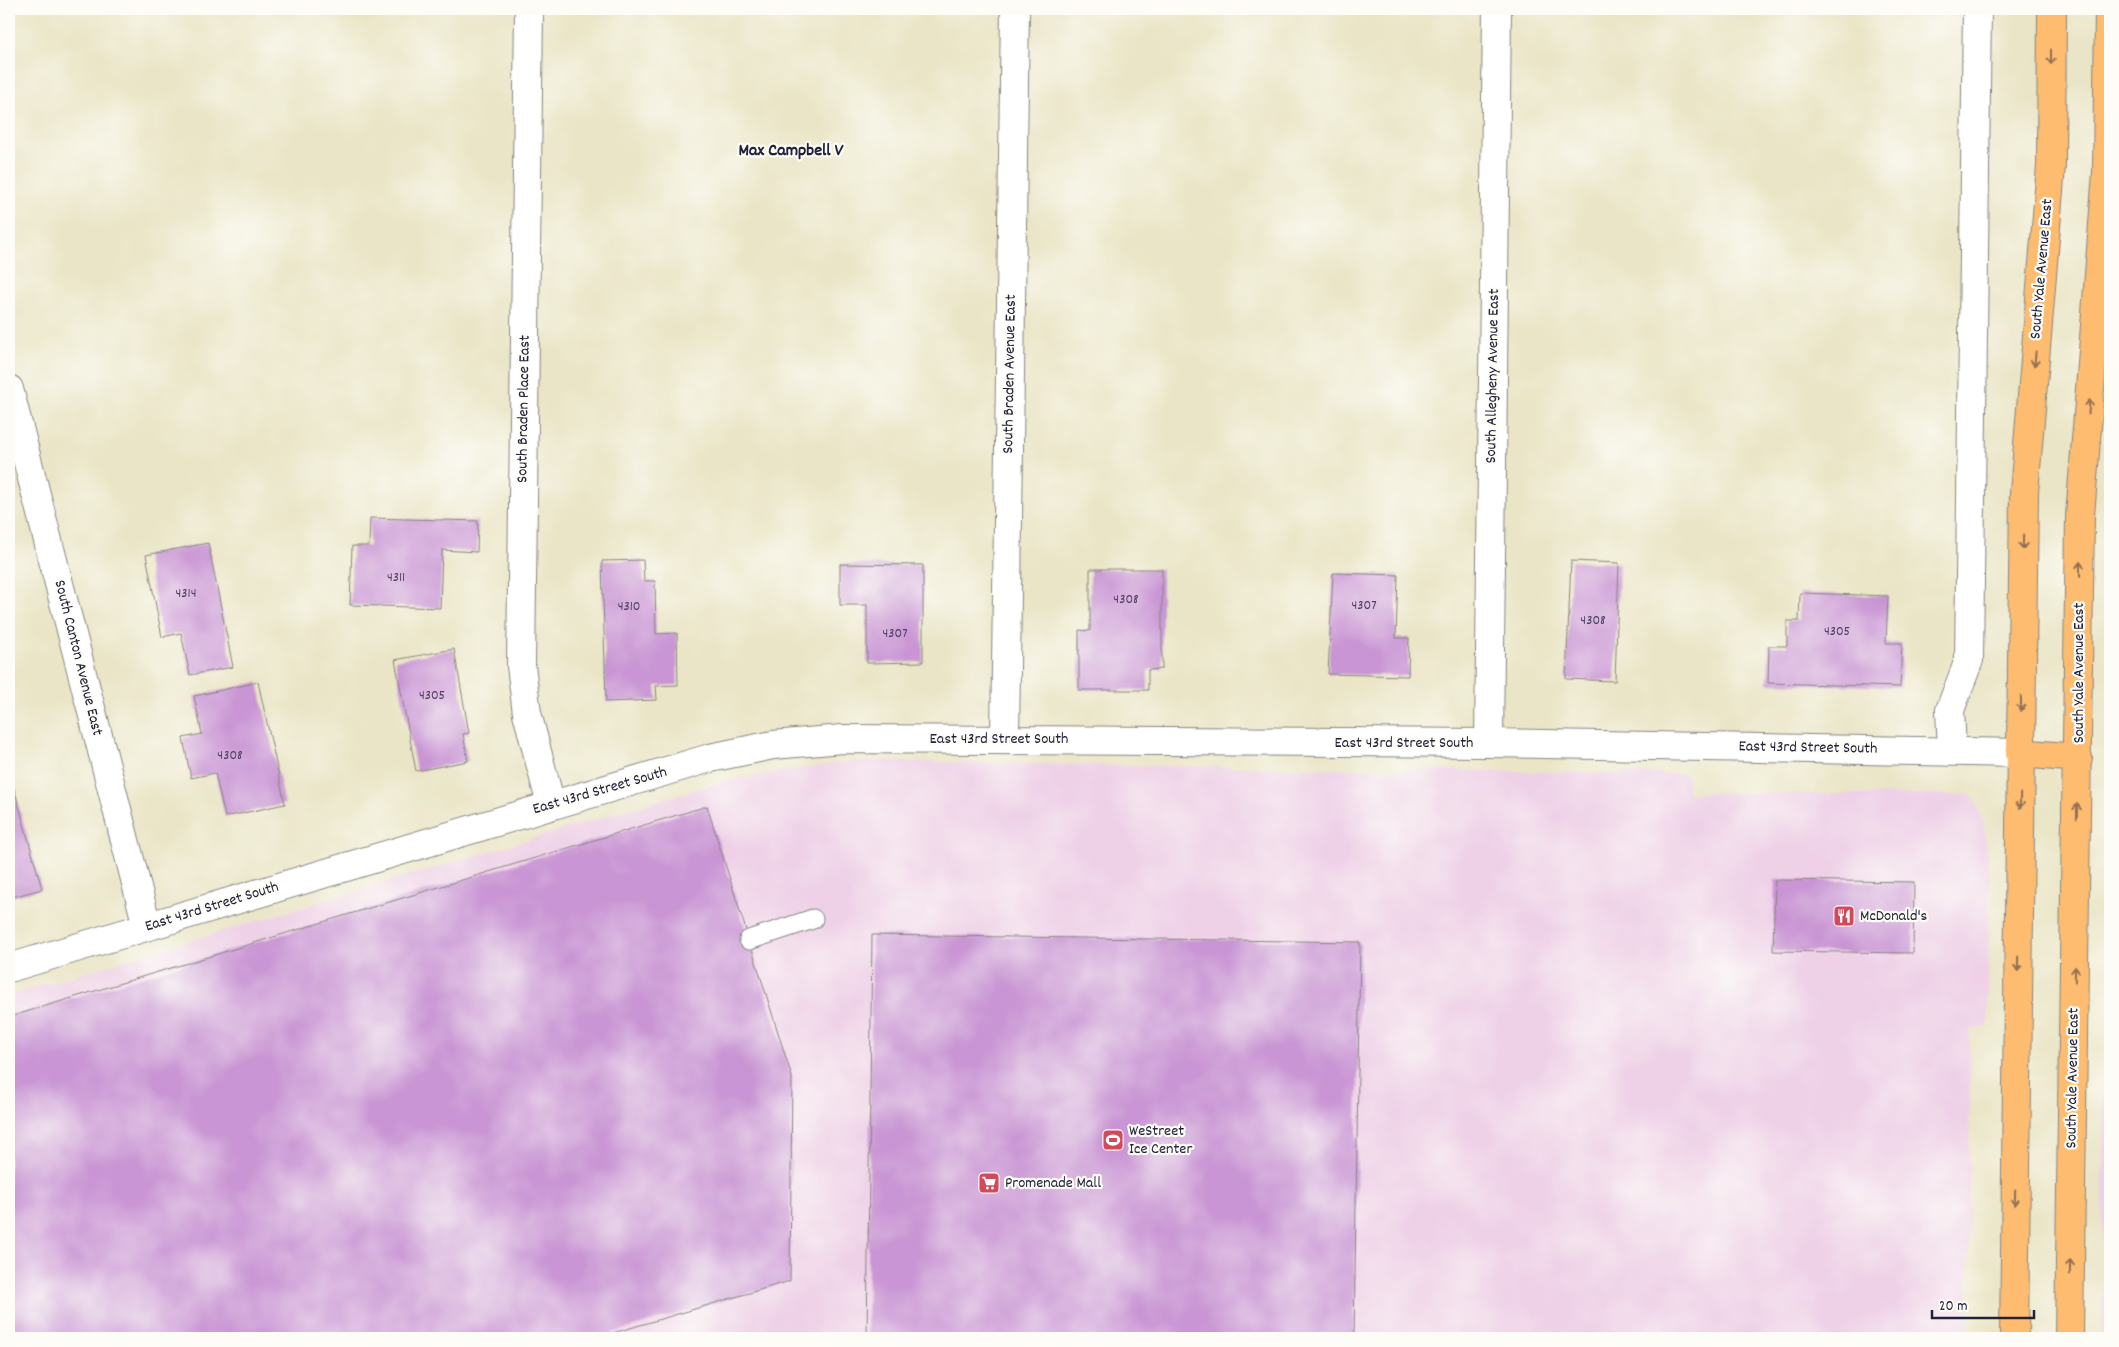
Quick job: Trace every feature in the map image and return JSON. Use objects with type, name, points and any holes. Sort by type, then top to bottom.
[{"type":"main road","name":"South Yale Avenue East","points":[[2014,1338],[2024,493],[2051,166],[2052,9]]},
{"type":"main road","name":"South Yale Avenue East","points":[[2069,1338],[2080,516],[2107,173],[2110,9]]},
{"type":"main road","points":[[2020,753],[2078,758]]},
{"type":"street","name":"South Braden Place East","points":[[529,9],[521,666],[527,714],[551,805]]},
{"type":"street","name":"South Braden Avenue East","points":[[1005,739],[1015,9]]},
{"type":"street","name":"South Allegheny Avenue East","points":[[1488,743],[1497,9]]},
{"type":"street","points":[[1952,750],[1950,710],[1969,660],[1977,9]]},
{"type":"street","name":"South Canton Avenue East","points":[[9,389],[147,926]]},
{"type":"street","name":"East 43rd Street South","points":[[9,968],[710,758],[773,745],[842,739],[1005,739],[1488,743],[1952,750],[2020,753]]},
{"type":"lane","points":[[749,940],[813,919]]},
{"type":"shaded area","name":"Promenade Mall","points":[[854,761],[1687,774],[1687,793],[1973,795],[1984,825],[1989,879],[1988,1028],[1970,1028],[1968,1338],[9,1338],[9,995],[728,780]]},
{"type":"shaded area","points":[[2110,1064],[2110,1338],[2102,1338],[2103,1095]]},
{"type":"building","points":[[370,518],[478,521],[477,552],[442,550],[440,608],[350,605],[352,546],[369,546]]},
{"type":"building","points":[[208,543],[233,667],[190,675],[181,633],[162,637],[146,555]]},
{"type":"building","points":[[643,560],[644,581],[655,581],[656,634],[677,633],[678,685],[656,686],[657,700],[606,702],[602,561]]},
{"type":"building","points":[[1571,561],[1619,563],[1615,681],[1566,679]]},
{"type":"building","points":[[840,564],[923,565],[923,662],[867,663],[867,605],[840,605]]},
{"type":"building","points":[[1090,569],[1162,569],[1162,669],[1148,670],[1148,690],[1079,690],[1079,630],[1090,631]]},
{"type":"building","points":[[1333,573],[1398,575],[1396,638],[1409,638],[1408,676],[1328,674]]},
{"type":"building","points":[[1800,593],[1888,596],[1886,643],[1902,643],[1900,687],[1768,683],[1769,646],[1787,646],[1787,621],[1799,621]]},
{"type":"building","points":[[454,649],[469,733],[463,734],[468,761],[416,771],[395,660]]},
{"type":"building","points":[[258,682],[285,804],[225,817],[215,773],[191,778],[183,738],[202,734],[194,696]]},
{"type":"building","points":[[14,788],[42,889],[9,898],[9,789]]},
{"type":"building","points":[[707,806],[792,1077],[790,1281],[596,1338],[9,1338],[9,1017]]},
{"type":"building","name":"McDonald's","points":[[1775,880],[1914,882],[1913,953],[1773,951]]},
{"type":"building","name":"WeStreet Ice Center","points":[[872,935],[1360,942],[1354,1338],[867,1338]]},
{"type":"place","name":"McDonald's","points":[[1844,916]]},
{"type":"place","name":"WeStreet Ice Center","points":[[1113,1140]]},
{"type":"place","name":"Promenade Mall","points":[[989,1183]]},
{"type":"district","name":"Max Campbell V","points":[[791,151]]}]
